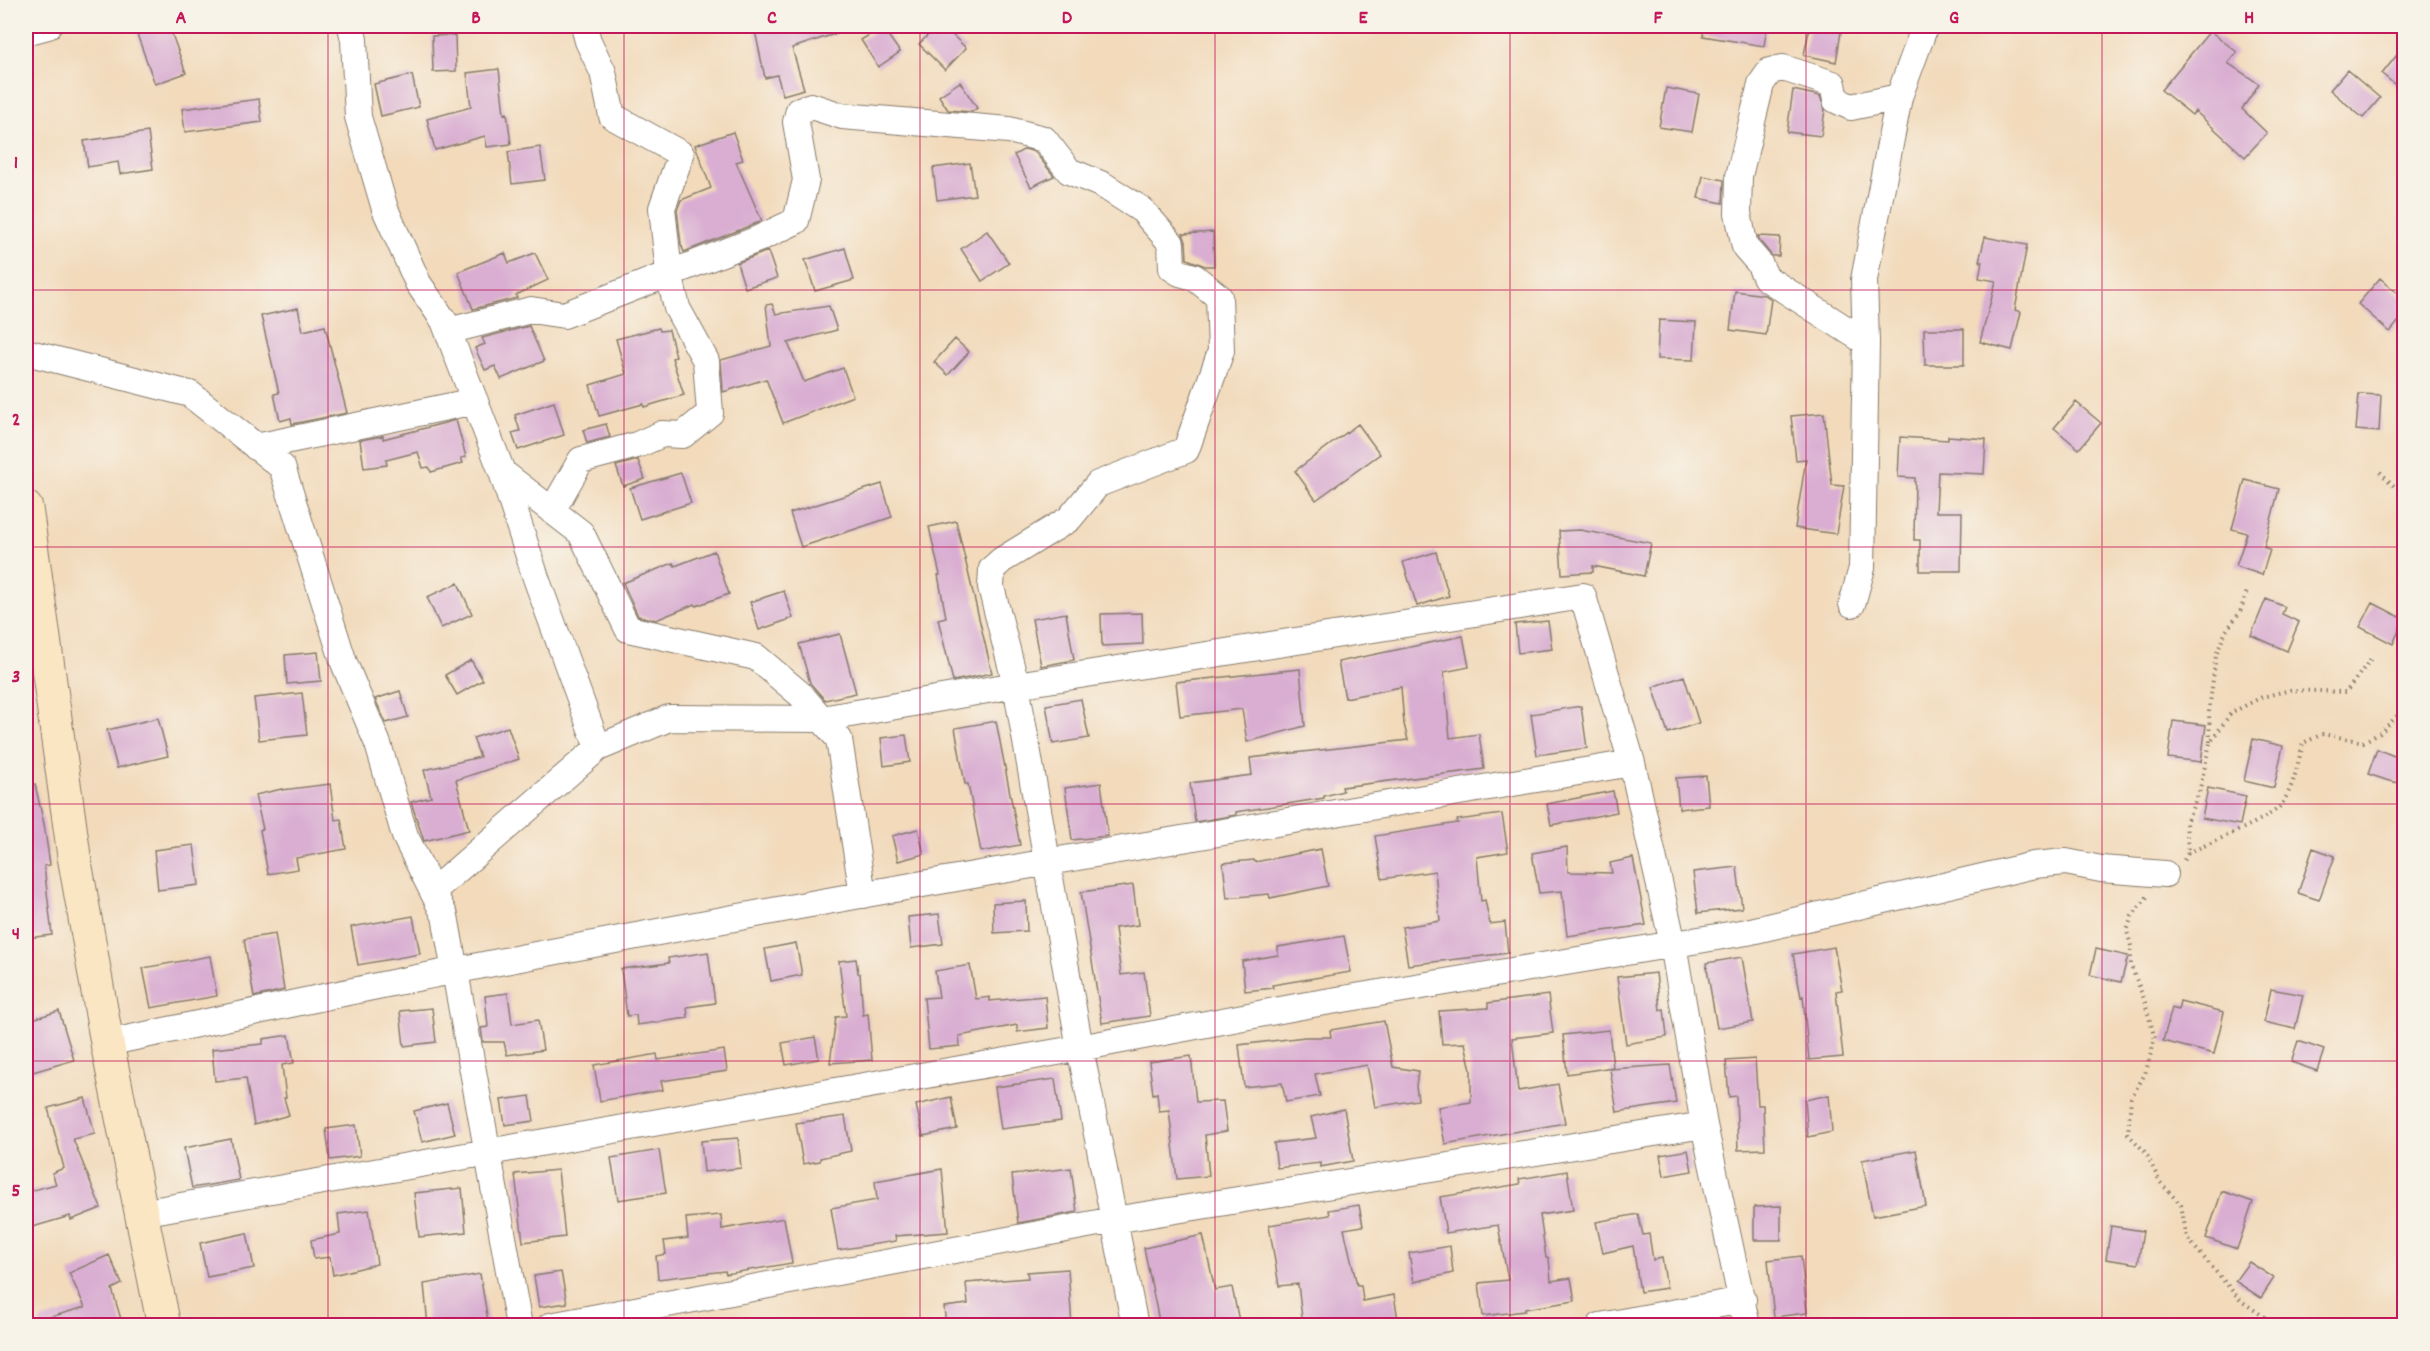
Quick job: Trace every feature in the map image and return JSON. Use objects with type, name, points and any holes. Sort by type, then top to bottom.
[{"type":"main road","points":[[26,508],[74,856],[107,1043],[165,1326]]},
{"type":"street","points":[[26,32],[48,26]]},
{"type":"street","points":[[351,26],[354,40],[358,117],[385,209],[417,283],[444,321],[448,331],[502,472],[540,588],[598,748]]},
{"type":"street","points":[[552,511],[581,460],[637,445],[662,434],[683,435],[710,413],[706,361],[677,308],[669,273],[662,208],[681,154],[612,116],[603,72],[588,41],[584,26]]},
{"type":"street","points":[[1852,604],[1862,568],[1866,342],[1864,280],[1899,97],[1925,26]]},
{"type":"street","points":[[1866,342],[1766,278],[1759,263],[1745,247],[1738,213],[1739,176],[1761,84],[1770,71],[1783,68],[1833,84],[1836,100],[1851,108],[1899,97]]},
{"type":"street","points":[[448,331],[531,310],[564,315],[758,239],[796,221],[806,180],[796,122],[799,110],[811,106],[842,116],[1009,130],[1044,139],[1069,171],[1103,185],[1142,210],[1171,243],[1172,268],[1194,277],[1219,297],[1221,351],[1186,450],[1098,483],[1069,519],[1002,560],[992,569],[991,587],[1016,686],[1049,861],[1080,1048],[1135,1326]]},
{"type":"street","points":[[26,352],[190,394],[282,467],[344,663],[378,744],[405,836],[445,916],[519,1326]]},
{"type":"street","points":[[256,447],[475,401]]},
{"type":"street","points":[[502,472],[580,533],[628,629],[756,657],[801,695],[822,719],[838,739],[863,895]]},
{"type":"street","points":[[433,891],[598,748],[669,718],[822,719],[1584,596],[1632,763],[1673,944],[1704,1125],[1747,1326]]},
{"type":"street","points":[[107,1043],[455,970],[863,895],[1049,861],[1632,763]]},
{"type":"street","points":[[141,1213],[1080,1048],[1319,1003],[1747,932],[2034,865],[2066,862],[2101,869],[2165,874]]},
{"type":"street","points":[[550,1326],[1114,1220],[1704,1125]]},
{"type":"street","points":[[1600,1326],[1743,1300]]},
{"type":"path","points":[[2380,472],[2394,486],[2404,489]]},
{"type":"path","points":[[2188,853],[2186,822],[2199,793],[2210,743],[2210,712],[2216,655],[2226,631],[2240,612],[2247,591]]},
{"type":"path","points":[[2210,743],[2231,713],[2262,697],[2290,690],[2346,692],[2373,656]]},
{"type":"path","points":[[2278,1326],[2241,1301],[2187,1238],[2181,1205],[2160,1182],[2146,1153],[2128,1134],[2131,1098],[2145,1074],[2155,1039],[2144,999],[2131,966],[2131,946],[2127,931],[2132,916],[2165,874],[2180,866],[2188,853],[2237,831],[2281,806],[2293,783],[2303,743],[2323,734],[2363,742],[2380,733],[2404,709]]},
{"type":"building","points":[[134,26],[169,26],[186,73],[155,84]]},
{"type":"building","points":[[754,26],[849,26],[850,29],[792,48],[804,89],[783,95],[777,75],[765,78]]},
{"type":"building","points":[[937,26],[943,26],[966,48],[945,70],[919,44]]},
{"type":"building","points":[[1704,26],[1767,26],[1764,46],[1703,36]]},
{"type":"building","points":[[1810,26],[1841,32],[1836,62],[1804,55]]},
{"type":"building","points":[[882,27],[900,52],[878,67],[861,40]]},
{"type":"building","points":[[2210,31],[2237,52],[2228,63],[2259,84],[2242,109],[2267,133],[2245,157],[2195,111],[2192,115],[2161,90]]},
{"type":"building","points":[[455,35],[456,71],[433,72],[432,36]]},
{"type":"building","points":[[2404,46],[2404,92],[2382,74]]},
{"type":"building","points":[[499,69],[504,114],[507,113],[511,144],[487,147],[485,136],[435,150],[427,119],[471,107],[467,73]]},
{"type":"building","points":[[2347,70],[2380,98],[2363,118],[2330,90]]},
{"type":"building","points":[[412,75],[419,107],[381,116],[374,84]]},
{"type":"building","points":[[960,82],[977,108],[972,112],[948,110],[939,96]]},
{"type":"building","points":[[1666,88],[1699,94],[1692,132],[1659,127]]},
{"type":"building","points":[[1793,90],[1820,96],[1825,110],[1821,136],[1787,132]]},
{"type":"building","points":[[259,99],[262,122],[185,132],[182,109]]},
{"type":"building","points":[[148,132],[153,169],[120,174],[118,162],[88,167],[84,141]]},
{"type":"building","points":[[733,132],[743,160],[736,162],[762,221],[684,252],[677,210],[681,200],[711,188],[695,145]]},
{"type":"building","points":[[540,147],[545,180],[512,184],[508,152]]},
{"type":"building","points":[[1025,149],[1035,152],[1054,176],[1031,187],[1014,155]]},
{"type":"building","points":[[970,163],[975,195],[937,200],[933,168]]},
{"type":"building","points":[[1703,176],[1724,180],[1723,203],[1698,198]]},
{"type":"building","points":[[987,231],[1009,263],[982,281],[961,249]]},
{"type":"building","points":[[1213,232],[1214,266],[1205,266],[1187,259],[1183,234]]},
{"type":"building","points":[[1758,236],[1780,237],[1779,256],[1772,256]]},
{"type":"building","points":[[1985,237],[2027,245],[2015,310],[2021,312],[2012,350],[1980,342],[1996,281],[1979,278],[1982,262],[1979,261]]},
{"type":"building","points":[[845,248],[854,280],[815,291],[805,260]]},
{"type":"building","points":[[768,251],[777,278],[745,288],[737,263]]},
{"type":"building","points":[[505,253],[509,263],[535,253],[548,280],[516,295],[517,298],[473,309],[458,272]]},
{"type":"building","points":[[2380,278],[2404,299],[2404,315],[2390,332],[2358,304]]},
{"type":"building","points":[[1735,291],[1765,295],[1771,299],[1766,335],[1730,330]]},
{"type":"building","points":[[772,304],[776,314],[829,306],[837,330],[788,343],[804,382],[843,368],[853,396],[783,423],[766,379],[723,392],[721,360],[771,346],[766,305]]},
{"type":"building","points":[[298,308],[303,331],[325,326],[347,413],[292,424],[291,418],[280,421],[274,394],[279,393],[261,316]]},
{"type":"building","points":[[1659,320],[1696,322],[1694,360],[1657,359]]},
{"type":"building","points":[[529,326],[544,361],[501,379],[495,366],[485,370],[475,348],[485,344],[482,338]]},
{"type":"building","points":[[659,328],[660,331],[669,330],[676,357],[672,358],[684,395],[644,407],[643,404],[599,416],[590,385],[626,374],[616,339]]},
{"type":"building","points":[[1924,329],[1964,329],[1964,365],[1925,365]]},
{"type":"building","points":[[955,339],[969,352],[948,375],[934,362]]},
{"type":"building","points":[[2359,394],[2381,395],[2379,432],[2356,430]]},
{"type":"building","points":[[554,402],[564,435],[518,450],[512,433],[520,431],[515,415]]},
{"type":"building","points":[[2076,402],[2101,423],[2079,449],[2054,428]]},
{"type":"building","points":[[1824,413],[1832,485],[1844,486],[1836,534],[1795,528],[1806,459],[1796,460],[1791,416]]},
{"type":"building","points":[[456,420],[466,457],[461,458],[463,463],[431,472],[429,467],[423,468],[418,452],[386,460],[387,465],[364,468],[360,440],[383,436],[383,439]]},
{"type":"building","points":[[606,424],[610,437],[587,443],[583,430]]},
{"type":"building","points":[[1358,424],[1380,454],[1316,500],[1295,471]]},
{"type":"building","points":[[1948,436],[1986,439],[1984,474],[1938,472],[1936,512],[1962,512],[1961,571],[1920,571],[1920,540],[1914,540],[1915,478],[1898,477],[1900,437],[1948,440]]},
{"type":"building","points":[[638,460],[645,479],[623,486],[616,466]]},
{"type":"building","points":[[681,473],[691,503],[640,519],[630,488]]},
{"type":"building","points":[[2245,480],[2279,489],[2264,547],[2270,550],[2262,575],[2236,566],[2247,533],[2232,529]]},
{"type":"building","points":[[882,484],[892,517],[801,547],[790,513]]},
{"type":"building","points":[[956,521],[992,673],[953,681],[938,619],[946,617],[938,575],[940,575],[929,527]]},
{"type":"building","points":[[1580,530],[1651,543],[1644,576],[1593,566],[1593,572],[1562,574],[1559,531]]},
{"type":"building","points":[[714,551],[729,594],[696,606],[695,604],[656,620],[638,616],[623,583],[673,563],[675,566]]},
{"type":"building","points":[[1436,552],[1449,596],[1417,606],[1403,562]]},
{"type":"building","points":[[458,583],[472,614],[441,628],[427,597]]},
{"type":"building","points":[[784,591],[793,618],[759,630],[750,602]]},
{"type":"building","points":[[2266,599],[2285,607],[2282,614],[2299,622],[2287,651],[2251,635]]},
{"type":"building","points":[[2373,603],[2404,619],[2393,644],[2360,627]]},
{"type":"building","points":[[1066,613],[1074,660],[1041,666],[1032,619]]},
{"type":"building","points":[[1142,613],[1143,644],[1102,646],[1101,614]]},
{"type":"building","points":[[1548,621],[1552,649],[1518,653],[1515,624]]},
{"type":"building","points":[[840,634],[856,693],[825,700],[810,683],[799,644]]},
{"type":"building","points":[[1463,636],[1469,667],[1444,672],[1450,738],[1479,734],[1484,769],[1342,787],[1343,791],[1324,796],[1324,798],[1236,812],[1236,815],[1195,822],[1190,783],[1252,775],[1250,758],[1408,740],[1404,724],[1401,687],[1345,698],[1338,662]]},
{"type":"building","points":[[318,652],[321,681],[287,684],[285,655]]},
{"type":"building","points":[[471,660],[483,680],[457,695],[445,675]]},
{"type":"building","points":[[1300,669],[1305,726],[1247,742],[1242,709],[1180,716],[1176,682]]},
{"type":"building","points":[[1684,676],[1699,723],[1668,733],[1653,687]]},
{"type":"building","points":[[400,691],[408,717],[386,723],[375,699]]},
{"type":"building","points":[[302,693],[307,735],[259,740],[254,698]]},
{"type":"building","points":[[1081,699],[1089,738],[1053,744],[1046,705]]},
{"type":"building","points":[[1581,706],[1587,748],[1537,755],[1531,714]]},
{"type":"building","points":[[158,718],[168,756],[117,768],[107,730]]},
{"type":"building","points":[[996,721],[1020,845],[981,852],[955,728]]},
{"type":"building","points":[[2173,721],[2206,725],[2201,762],[2168,758]]},
{"type":"building","points":[[508,727],[519,759],[456,780],[469,830],[424,841],[411,802],[431,797],[424,770],[480,757],[473,738]]},
{"type":"building","points":[[906,735],[910,762],[884,766],[881,738]]},
{"type":"building","points":[[2253,739],[2283,746],[2274,788],[2244,781]]},
{"type":"building","points":[[2377,749],[2404,760],[2404,784],[2368,774]]},
{"type":"building","points":[[1706,776],[1709,806],[1679,809],[1676,778]]},
{"type":"building","points":[[1101,783],[1108,836],[1072,840],[1065,788]]},
{"type":"building","points":[[26,784],[35,784],[44,824],[50,865],[44,866],[52,935],[26,938]]},
{"type":"building","points":[[330,784],[335,820],[341,819],[346,849],[296,858],[298,869],[268,874],[260,830],[263,829],[255,795],[282,789]]},
{"type":"building","points":[[2208,788],[2246,796],[2240,825],[2202,818]]},
{"type":"building","points":[[1613,791],[1617,812],[1551,825],[1547,804]]},
{"type":"building","points":[[1502,814],[1508,852],[1477,857],[1481,901],[1485,900],[1490,924],[1505,922],[1508,953],[1408,965],[1402,927],[1440,921],[1435,871],[1382,879],[1375,836]]},
{"type":"building","points":[[918,829],[924,854],[898,861],[892,836]]},
{"type":"building","points":[[194,845],[199,885],[158,890],[154,850]]},
{"type":"building","points":[[1567,847],[1568,872],[1612,873],[1610,863],[1633,858],[1646,925],[1567,936],[1562,891],[1539,893],[1532,853]]},
{"type":"building","points":[[2313,848],[2335,856],[2319,900],[2298,893]]},
{"type":"building","points":[[1321,849],[1328,886],[1270,898],[1269,894],[1227,898],[1223,863],[1254,860],[1255,862]]},
{"type":"building","points":[[1737,867],[1742,908],[1698,913],[1693,872]]},
{"type":"building","points":[[1133,885],[1138,925],[1115,928],[1121,975],[1144,972],[1150,1016],[1102,1023],[1081,892]]},
{"type":"building","points":[[1026,901],[1027,931],[994,933],[993,903]]},
{"type":"building","points":[[939,914],[943,944],[911,948],[908,917]]},
{"type":"building","points":[[413,916],[420,954],[358,965],[351,927]]},
{"type":"building","points":[[275,934],[284,990],[254,997],[244,939]]},
{"type":"building","points":[[1344,936],[1351,972],[1272,985],[1273,988],[1245,991],[1242,961],[1278,955],[1278,947]]},
{"type":"building","points":[[796,943],[802,975],[771,981],[765,949]]},
{"type":"building","points":[[1834,947],[1842,990],[1836,991],[1843,1057],[1809,1060],[1803,996],[1801,997],[1793,954]]},
{"type":"building","points":[[2096,949],[2128,956],[2121,982],[2090,975]]},
{"type":"building","points":[[708,952],[715,1003],[687,1007],[688,1018],[637,1025],[636,1015],[627,1016],[621,969],[669,963],[668,958]]},
{"type":"building","points":[[210,956],[217,996],[151,1008],[143,968]]},
{"type":"building","points":[[1742,957],[1753,1022],[1717,1028],[1706,963]]},
{"type":"building","points":[[856,959],[860,974],[863,1015],[868,1014],[872,1060],[830,1063],[836,1017],[846,1016],[839,961]]},
{"type":"building","points":[[970,965],[976,999],[990,997],[990,1001],[1045,996],[1048,1028],[1017,1032],[1017,1025],[959,1036],[960,1046],[929,1049],[924,998],[939,997],[935,971]]},
{"type":"building","points":[[1656,973],[1660,1010],[1664,1009],[1667,1037],[1626,1044],[1617,977]]},
{"type":"building","points":[[2271,989],[2303,995],[2295,1029],[2264,1022]]},
{"type":"building","points":[[508,993],[512,1024],[538,1020],[543,1050],[507,1055],[504,1042],[483,1042],[481,1028],[488,1027],[485,996]]},
{"type":"building","points":[[1548,995],[1553,1033],[1512,1038],[1518,1091],[1558,1084],[1565,1123],[1445,1144],[1438,1107],[1471,1102],[1471,1070],[1465,1043],[1442,1044],[1439,1011],[1488,1008],[1488,1003]]},
{"type":"building","points":[[2180,1001],[2224,1012],[2214,1054],[2163,1041],[2172,1008],[2178,1010]]},
{"type":"building","points":[[432,1008],[436,1042],[404,1046],[400,1011]]},
{"type":"building","points":[[59,1011],[74,1060],[26,1074],[26,1021]]},
{"type":"building","points":[[1384,1021],[1393,1067],[1418,1071],[1416,1086],[1418,1100],[1375,1107],[1367,1065],[1315,1074],[1320,1096],[1286,1102],[1282,1083],[1244,1087],[1239,1045],[1305,1037],[1331,1037],[1330,1030]]},
{"type":"building","points":[[1609,1030],[1613,1067],[1567,1074],[1563,1035]]},
{"type":"building","points":[[289,1035],[294,1063],[282,1065],[286,1098],[284,1098],[289,1115],[254,1125],[246,1078],[215,1081],[212,1049],[263,1044],[263,1039]]},
{"type":"building","points":[[815,1037],[819,1059],[786,1065],[782,1043]]},
{"type":"building","points":[[2298,1041],[2324,1050],[2317,1071],[2291,1062]]},
{"type":"building","points":[[724,1050],[727,1071],[661,1081],[663,1090],[600,1101],[594,1065],[657,1054],[658,1060]]},
{"type":"building","points":[[1191,1056],[1196,1102],[1223,1101],[1227,1131],[1205,1135],[1209,1176],[1177,1179],[1169,1110],[1159,1111],[1157,1093],[1153,1094],[1149,1062]]},
{"type":"building","points":[[1755,1059],[1758,1105],[1763,1105],[1765,1149],[1738,1150],[1736,1096],[1729,1097],[1726,1061]]},
{"type":"building","points":[[1670,1065],[1676,1103],[1617,1112],[1610,1069]]},
{"type":"building","points":[[1055,1079],[1061,1121],[1001,1129],[995,1087]]},
{"type":"building","points":[[1829,1095],[1832,1132],[1808,1137],[1805,1100]]},
{"type":"building","points":[[530,1096],[534,1121],[505,1125],[501,1100]]},
{"type":"building","points":[[951,1097],[957,1129],[923,1136],[916,1105]]},
{"type":"building","points":[[85,1098],[95,1134],[73,1139],[101,1208],[71,1220],[70,1216],[26,1229],[26,1192],[56,1184],[52,1173],[64,1168],[48,1108]]},
{"type":"building","points":[[447,1103],[455,1134],[422,1142],[414,1111]]},
{"type":"building","points":[[1344,1109],[1353,1161],[1320,1167],[1320,1163],[1277,1168],[1274,1143],[1316,1138],[1311,1117]]},
{"type":"building","points":[[845,1116],[851,1151],[803,1164],[796,1123]]},
{"type":"building","points":[[356,1125],[360,1156],[330,1160],[326,1129]]},
{"type":"building","points":[[738,1138],[741,1168],[704,1172],[701,1141]]},
{"type":"building","points":[[231,1139],[239,1180],[192,1188],[184,1148]]},
{"type":"building","points":[[659,1150],[666,1193],[618,1200],[611,1158]]},
{"type":"building","points":[[1688,1150],[1692,1171],[1664,1176],[1660,1155]]},
{"type":"building","points":[[1916,1150],[1926,1206],[1873,1216],[1862,1160]]},
{"type":"building","points":[[1071,1168],[1077,1212],[1018,1223],[1012,1175]]},
{"type":"building","points":[[942,1169],[948,1232],[895,1236],[896,1241],[838,1250],[831,1208],[877,1200],[875,1181]]},
{"type":"building","points":[[558,1170],[565,1237],[523,1242],[515,1174]]},
{"type":"building","points":[[1567,1171],[1573,1210],[1540,1215],[1546,1258],[1549,1258],[1551,1281],[1571,1278],[1575,1301],[1525,1309],[1525,1311],[1483,1316],[1479,1283],[1508,1280],[1498,1225],[1446,1233],[1440,1197],[1520,1184],[1519,1179]]},
{"type":"building","points":[[462,1188],[466,1232],[419,1237],[414,1193]]},
{"type":"building","points":[[2222,1191],[2253,1202],[2237,1249],[2206,1238]]},
{"type":"building","points":[[1359,1205],[1363,1226],[1344,1229],[1357,1285],[1361,1285],[1363,1301],[1394,1295],[1399,1326],[1303,1326],[1298,1284],[1279,1286],[1269,1225],[1330,1215],[1329,1210]]},
{"type":"building","points":[[1781,1206],[1781,1240],[1754,1240],[1754,1207]]},
{"type":"building","points":[[369,1210],[377,1264],[333,1275],[330,1257],[314,1259],[311,1240],[340,1234],[338,1214]]},
{"type":"building","points":[[1638,1214],[1643,1235],[1649,1234],[1653,1260],[1662,1258],[1667,1288],[1640,1292],[1633,1246],[1603,1253],[1596,1222]]},
{"type":"building","points":[[721,1215],[722,1229],[784,1218],[792,1263],[726,1274],[725,1271],[658,1279],[656,1256],[666,1254],[664,1241],[688,1238],[686,1218]]},
{"type":"building","points":[[2111,1226],[2143,1231],[2138,1264],[2106,1259]]},
{"type":"building","points":[[247,1233],[254,1268],[207,1277],[200,1243]]},
{"type":"building","points":[[1203,1235],[1215,1290],[1232,1287],[1240,1326],[1160,1326],[1144,1248]]},
{"type":"building","points":[[1450,1246],[1453,1273],[1414,1282],[1409,1253]]},
{"type":"building","points":[[109,1255],[122,1284],[112,1289],[123,1326],[41,1326],[40,1320],[85,1307],[69,1273]]},
{"type":"building","points":[[1801,1256],[1807,1313],[1774,1317],[1768,1260]]},
{"type":"building","points":[[2249,1262],[2274,1278],[2261,1298],[2235,1281]]},
{"type":"building","points":[[1068,1269],[1072,1326],[946,1326],[944,1307],[968,1304],[966,1283],[1028,1278],[1027,1272]]},
{"type":"building","points":[[561,1272],[567,1303],[539,1307],[534,1276]]},
{"type":"building","points":[[480,1274],[488,1321],[459,1326],[428,1326],[424,1284]]}]
